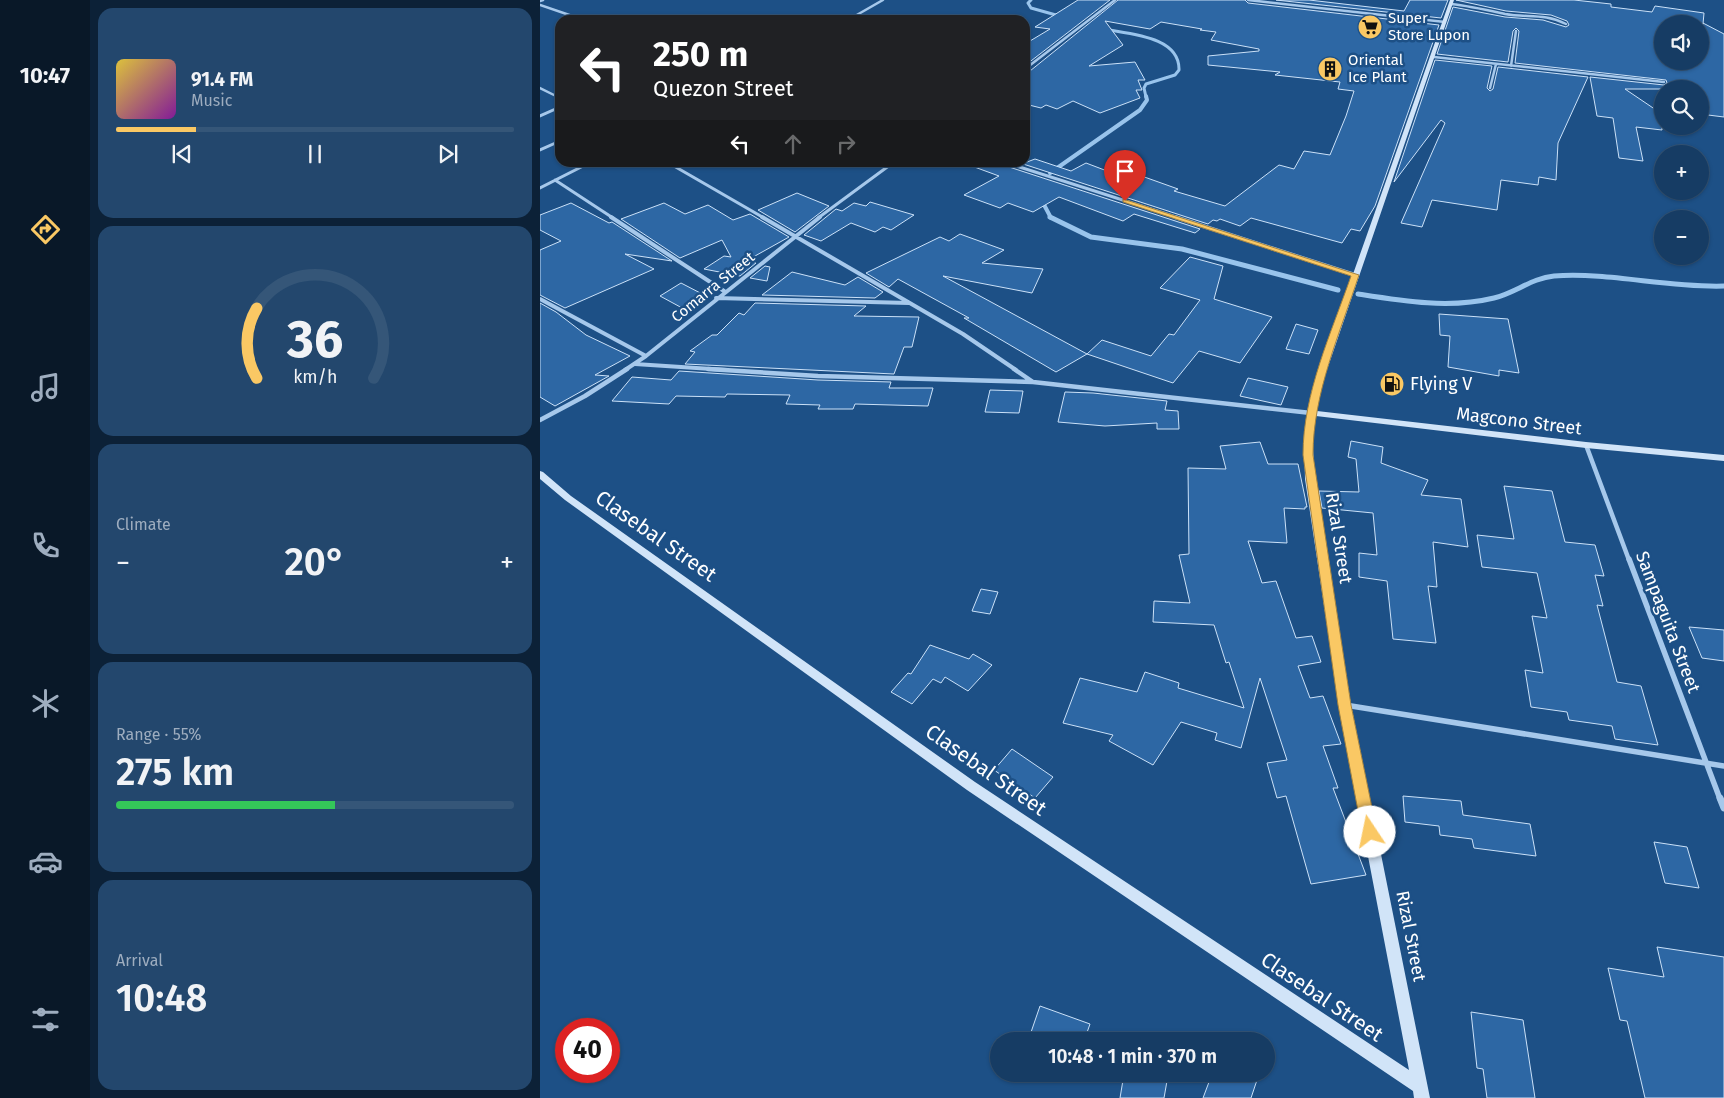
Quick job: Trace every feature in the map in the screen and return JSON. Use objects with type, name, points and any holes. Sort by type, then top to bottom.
[{"type":"street","points":[[856,15],[882,0]]},
{"type":"street","points":[[1030,65],[1115,0]]},
{"type":"street","points":[[1248,0],[1445,22]]},
{"type":"street","points":[[1451,2],[1486,8],[1506,14],[1556,18],[1566,24]]},
{"type":"street","name":"Rizal Street","points":[[1421,1092],[1345,705],[1310,479],[1308,435],[1316,390],[1424,79],[1434,57],[1451,2]]},
{"type":"street","points":[[540,5],[569,15]]},
{"type":"street","points":[[1511,66],[1516,31]]},
{"type":"street","points":[[1434,57],[1654,81]]},
{"type":"street","points":[[1490,88],[1496,64]]},
{"type":"street","points":[[540,88],[555,96]]},
{"type":"street","points":[[540,116],[555,109]]},
{"type":"street","points":[[540,150],[555,143]]},
{"type":"street","points":[[540,188],[581,167]]},
{"type":"street","points":[[676,167],[963,334],[1034,382]]},
{"type":"street","name":"Comarra Street","points":[[540,420],[585,396],[646,356],[794,236],[887,167]]},
{"type":"street","points":[[1020,167],[1355,275]]},
{"type":"street","points":[[555,180],[724,291]]},
{"type":"street","points":[[716,298],[910,303]]},
{"type":"street","points":[[540,299],[646,356]]},
{"type":"street","points":[[634,364],[818,376],[1034,382],[1311,413]]},
{"type":"street","name":"Magcono Street","points":[[1311,413],[1586,446],[1724,458]]},
{"type":"street","name":"Sampaguita Street","points":[[1586,446],[1705,763],[1724,808]]},
{"type":"street","name":"Clasebal Street","points":[[540,474],[568,498],[971,786],[1421,1092]]},
{"type":"street","points":[[1345,705],[1724,766]]},
{"type":"building","points":[[1078,0],[1110,0],[1030,62],[1030,41],[1050,29],[1035,27]]},
{"type":"building","points":[[1118,0],[1245,0],[1248,3],[1439,25],[1375,206],[1360,231],[1351,229],[1342,243],[1251,218],[1240,226],[1220,219],[1217,221],[1213,220],[1208,224],[1030,166],[1030,161],[1035,159],[1071,171],[1086,163],[1115,174],[1122,169],[1178,189],[1174,191],[1225,206],[1279,165],[1294,169],[1304,151],[1330,155],[1354,91],[1338,89],[1340,82],[1275,75],[1280,72],[1208,65],[1208,56],[1259,51],[1259,49],[1211,40],[1216,32],[1161,22],[1150,29],[1105,21],[1123,45],[1089,66],[1135,62],[1145,80],[1138,80],[1142,90],[1136,90],[1140,98],[1100,113],[1073,101],[1057,109],[1046,105],[1041,108],[1030,105],[1030,71]]},
{"type":"building","points":[[1276,0],[1309,0],[1404,11],[1410,0],[1448,0],[1441,18]]},
{"type":"building","points":[[1456,0],[1574,0],[1611,4],[1611,7],[1652,12],[1655,6],[1704,13],[1704,15],[1654,15],[1654,70],[1709,70],[1709,26],[1724,34],[1724,117],[1709,115],[1709,80],[1666,80],[1515,63],[1519,31],[1516,28],[1513,31],[1508,62],[1437,54],[1453,7],[1505,17],[1543,20],[1566,27],[1569,25],[1567,21],[1551,15],[1506,11]]},
{"type":"building","points":[[1435,60],[1492,66],[1487,88],[1490,91],[1493,89],[1498,67],[1588,77],[1558,143],[1556,180],[1539,177],[1538,185],[1501,180],[1497,210],[1432,200],[1422,227],[1401,223],[1445,123],[1441,120],[1394,182]]},
{"type":"building","points":[[1590,77],[1654,84],[1654,89],[1625,89],[1654,109],[1654,129],[1636,127],[1643,161],[1619,158],[1613,118],[1597,116]]},
{"type":"building","points":[[974,167],[1009,167],[1200,229],[1195,233],[1134,214],[1123,221],[1059,197],[1033,212],[1008,203],[1000,208],[964,195],[999,176]]},
{"type":"building","points":[[797,193],[829,206],[795,232],[758,210]]},
{"type":"building","points":[[870,202],[914,215],[891,230],[883,227],[875,232],[851,223],[821,241],[804,235],[836,209],[842,211],[854,203],[866,206]]},
{"type":"building","points":[[571,203],[609,223],[612,222],[672,261],[625,254],[654,269],[565,308],[540,295],[540,250],[561,241],[540,230],[540,215]]},
{"type":"building","points":[[664,203],[685,214],[708,205],[733,220],[750,214],[789,237],[746,261],[756,263],[740,276],[704,269],[724,256],[731,257],[722,240],[680,258],[621,219]]},
{"type":"building","points":[[960,234],[1004,250],[982,263],[1043,269],[1032,293],[943,276],[1087,354],[1056,372],[964,318],[969,318],[898,279],[889,287],[866,273],[940,237],[949,241]]},
{"type":"building","points":[[1190,257],[1223,266],[1214,299],[1272,317],[1240,363],[1199,351],[1173,383],[1087,354],[1102,340],[1151,356],[1169,334],[1174,335],[1200,300],[1160,288]]},
{"type":"building","points":[[765,266],[770,267],[767,281],[750,278]]},
{"type":"building","points":[[792,272],[845,285],[858,277],[883,292],[875,298],[762,295]]},
{"type":"building","points":[[681,283],[708,297],[684,309],[660,296]]},
{"type":"building","points":[[540,303],[556,312],[586,335],[630,356],[595,375],[609,376],[555,406],[540,397]]},
{"type":"building","points":[[755,303],[866,306],[854,316],[919,317],[912,347],[904,347],[894,374],[685,364],[695,352],[690,351],[712,335],[717,335],[739,313],[744,315]]},
{"type":"building","points":[[1439,314],[1508,319],[1519,373],[1499,370],[1499,376],[1448,367],[1450,336],[1440,335]]},
{"type":"building","points":[[1296,324],[1318,330],[1309,354],[1286,349]]},
{"type":"building","points":[[679,371],[818,380],[891,382],[889,388],[933,388],[928,406],[855,404],[853,409],[818,409],[820,405],[786,404],[790,395],[727,394],[725,397],[676,396],[669,404],[612,401],[632,377],[671,380]]},
{"type":"building","points":[[1248,378],[1288,387],[1281,405],[1240,396]]},
{"type":"building","points":[[990,390],[1023,391],[1019,413],[985,412]]},
{"type":"building","points":[[1065,392],[1167,401],[1165,410],[1178,411],[1179,429],[1157,429],[1157,423],[1105,426],[1058,422]]},
{"type":"building","points":[[1351,441],[1383,447],[1381,463],[1428,480],[1421,495],[1461,499],[1468,547],[1433,542],[1437,587],[1428,586],[1436,643],[1393,639],[1387,581],[1359,577],[1359,553],[1377,555],[1373,513],[1322,508],[1319,491],[1359,492],[1356,459],[1348,457]]},
{"type":"building","points":[[1260,442],[1268,464],[1298,464],[1307,507],[1305,509],[1284,508],[1287,543],[1248,541],[1262,583],[1276,581],[1296,638],[1312,636],[1321,662],[1298,666],[1310,698],[1323,696],[1341,744],[1323,746],[1338,788],[1333,788],[1366,875],[1311,884],[1286,796],[1277,798],[1267,763],[1287,760],[1260,678],[1241,748],[1215,740],[1217,733],[1181,722],[1153,765],[1109,741],[1113,735],[1063,723],[1080,678],[1137,692],[1145,672],[1179,683],[1178,688],[1244,708],[1229,662],[1226,663],[1214,625],[1153,622],[1154,601],[1190,603],[1179,555],[1189,554],[1188,468],[1226,469],[1220,446]]},
{"type":"building","points":[[1504,486],[1552,491],[1565,542],[1595,545],[1604,576],[1595,575],[1603,606],[1597,605],[1617,682],[1641,686],[1658,745],[1615,739],[1612,726],[1569,720],[1567,712],[1531,707],[1525,670],[1543,673],[1532,616],[1547,618],[1537,573],[1482,567],[1477,535],[1514,539]]},
{"type":"building","points":[[981,589],[998,592],[990,614],[972,611]]},
{"type":"building","points":[[1689,627],[1724,630],[1724,661],[1702,658]]},
{"type":"building","points":[[930,645],[969,659],[973,654],[992,665],[968,691],[945,677],[941,683],[933,679],[912,704],[891,692],[908,673],[911,674]]},
{"type":"building","points":[[1012,749],[1053,777],[1035,798],[994,770]]},
{"type":"building","points":[[1403,796],[1461,801],[1463,815],[1530,824],[1536,856],[1474,848],[1472,839],[1440,835],[1439,826],[1405,822]]},
{"type":"building","points":[[1654,842],[1687,847],[1699,888],[1665,883]]},
{"type":"building","points":[[1657,947],[1724,957],[1724,1098],[1645,1098],[1627,1021],[1620,1020],[1608,968],[1664,977]]},
{"type":"building","points":[[1040,1006],[1090,1024],[1087,1032],[1031,1032]]},
{"type":"building","points":[[1471,1012],[1523,1020],[1535,1098],[1487,1098],[1483,1069],[1477,1068]]},
{"type":"building","points":[[1123,1082],[1167,1082],[1164,1098],[1120,1098]]},
{"type":"building","points":[[1209,1082],[1256,1082],[1251,1098],[1203,1098]]},
{"type":"waterway","points":[[1031,0],[1028,3],[1031,8],[1063,17]]},
{"type":"waterway","points":[[1104,29],[1139,35],[1162,43],[1171,50],[1177,59],[1179,70],[1175,75],[1146,84],[1144,88],[1146,97]]},
{"type":"waterway","points":[[1050,173],[1140,110],[1147,100],[1146,96]]},
{"type":"waterway","points":[[1041,199],[1051,217]]},
{"type":"waterway","points":[[1051,217],[1091,237],[1182,249],[1338,290]]},
{"type":"waterway","points":[[1358,294],[1426,303],[1460,303],[1502,296],[1546,277],[1575,275],[1681,285],[1724,286]]},
{"type":"place","name":"Super Store Lupon","points":[[1370,27]]},
{"type":"place","name":"Oriental Ice Plant","points":[[1330,69]]},
{"type":"place","name":"Flying V","points":[[1392,384]]},
{"type":"route","points":[[1125,201],[1355,275],[1316,390],[1308,435],[1308,455],[1310,479],[1345,705],[1370,832]]}]
